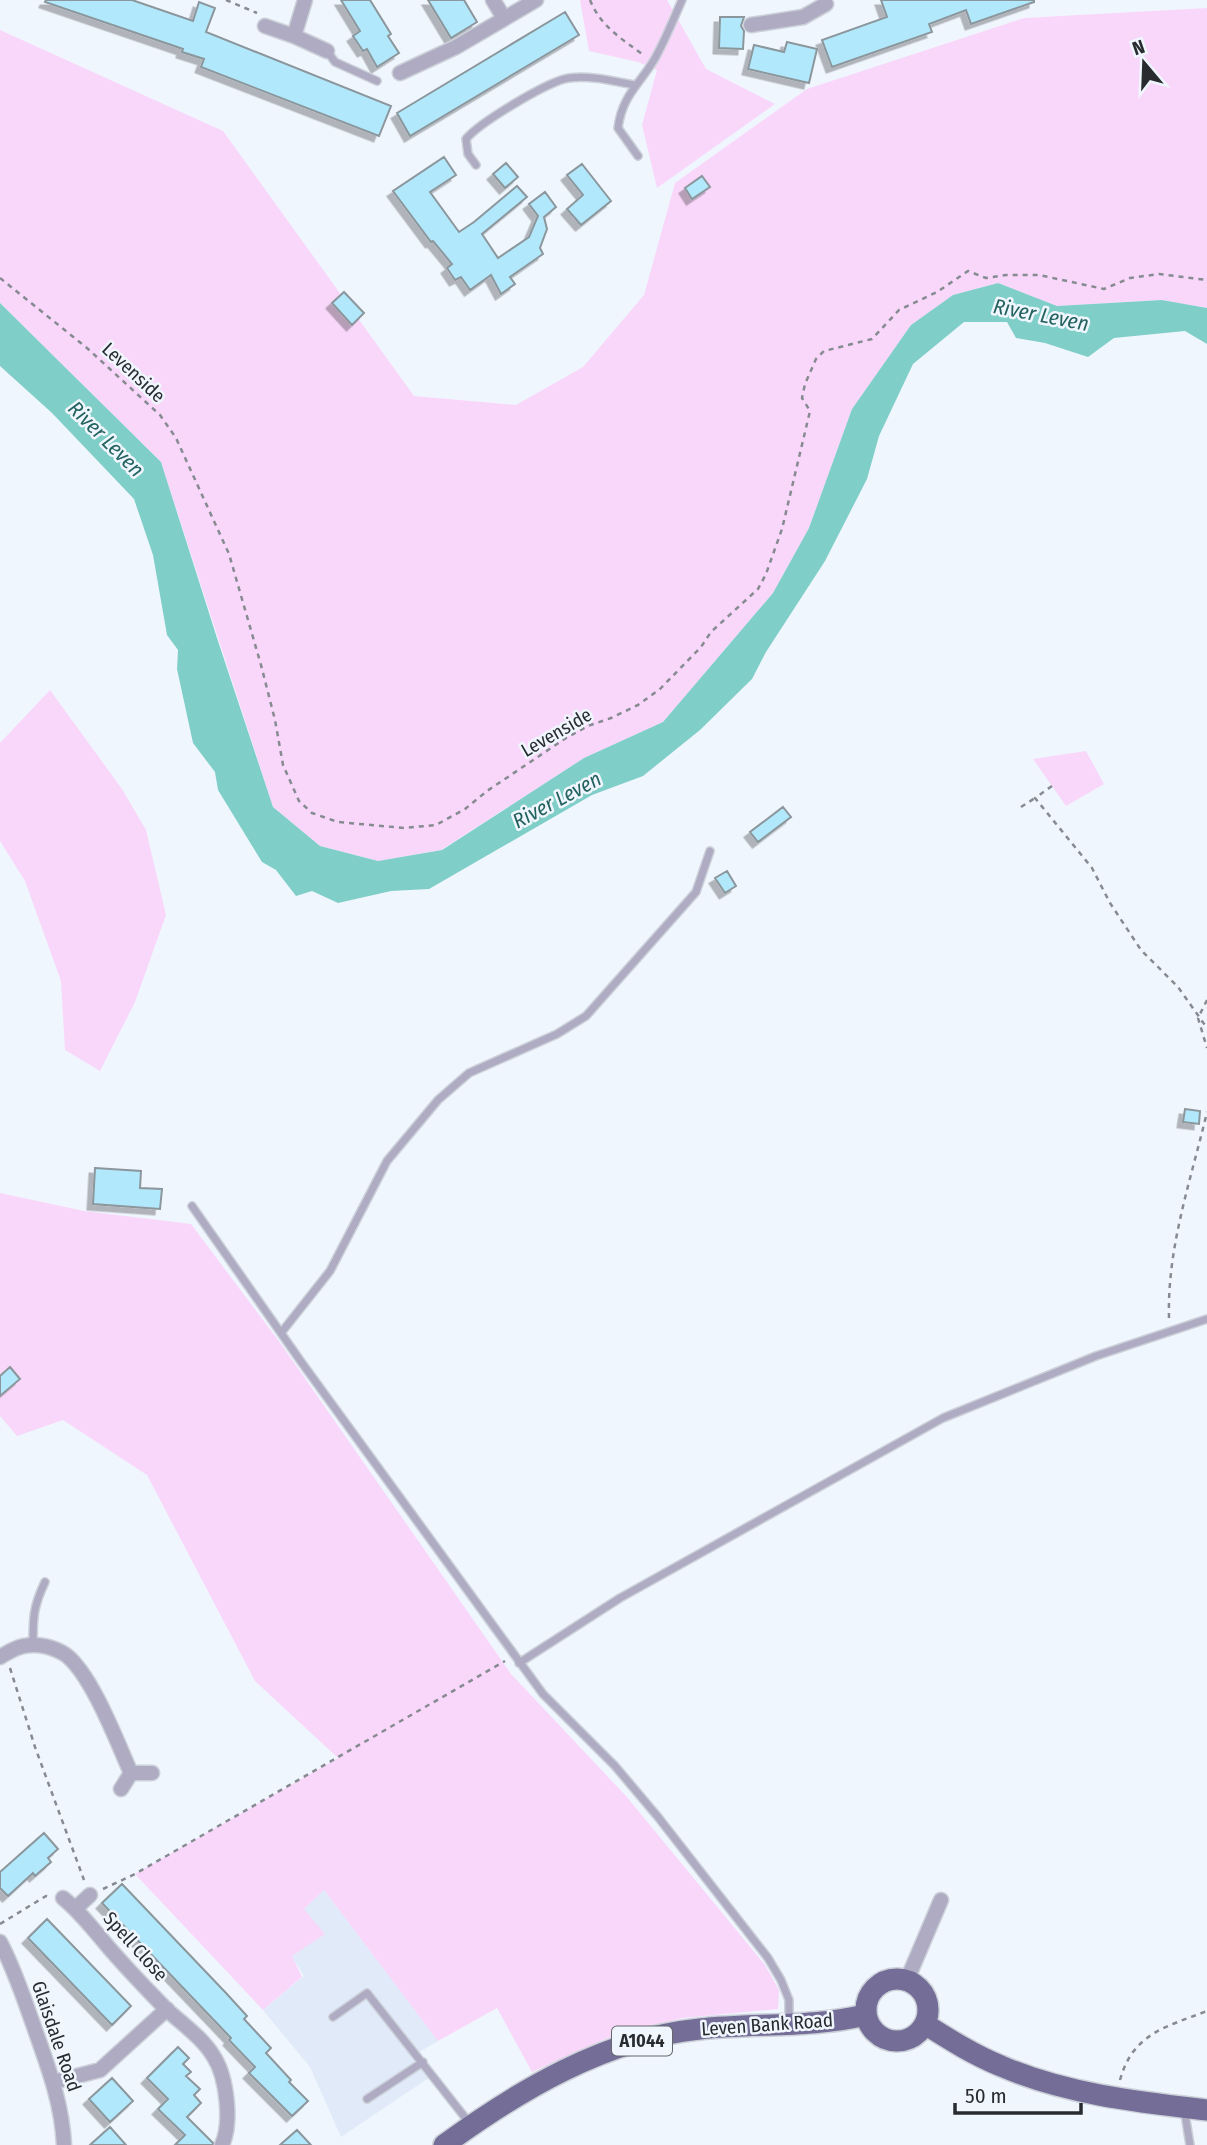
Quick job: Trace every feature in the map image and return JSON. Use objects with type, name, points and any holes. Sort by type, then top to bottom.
[{"type":"main road","points":[[886,1980],[907,1980],[924,1993],[928,2003],[925,2024],[919,2032],[902,2042],[882,2038],[874,2033],[865,2015],[870,1994],[886,1980]]},
{"type":"main road","name":"Leven Bank Road","points":[[444,2145],[516,2097],[576,2065],[620,2047],[697,2029],[789,2024],[865,2015]]},
{"type":"main road","points":[[925,2024],[974,2054],[1002,2067],[1048,2082],[1116,2097],[1207,2110]]},
{"type":"street","points":[[294,36],[305,0]]},
{"type":"street","points":[[493,0],[504,18]]},
{"type":"street","points":[[400,73],[456,47],[536,0]]},
{"type":"street","points":[[751,25],[803,18],[828,1]]},
{"type":"street","points":[[265,26],[327,51]]},
{"type":"street","points":[[3,1656],[23,1646],[47,1646],[66,1655],[101,1706],[131,1773]]},
{"type":"street","points":[[131,1773],[152,1773]]},
{"type":"street","points":[[121,1789],[131,1773]]},
{"type":"street","name":"Spell Close","points":[[76,1908],[90,1895]]},
{"type":"street","name":"Spell Close","points":[[63,1898],[76,1908],[215,2058],[226,2090],[227,2136],[222,2145]]},
{"type":"street","points":[[907,1980],[942,1900]]},
{"type":"street","name":"Glaisdale Road","points":[[2,1950],[19,1983],[54,2082],[63,2119],[64,2145]]},
{"type":"street","name":"Spell Close","points":[[54,2082],[100,2070],[167,2009]]},
{"type":"lane","points":[[638,156],[618,128],[619,115],[634,85],[653,62],[682,0]]},
{"type":"lane","points":[[327,51],[335,62],[377,81]]},
{"type":"lane","points":[[476,165],[468,154],[466,139],[475,129],[521,100],[566,78],[634,85]]},
{"type":"lane","points":[[281,1332],[330,1271],[387,1161],[438,1100],[470,1073],[557,1034],[586,1016],[696,892],[710,851]]},
{"type":"lane","points":[[192,1206],[543,1694],[615,1766],[768,1958],[789,2000],[789,2024]]},
{"type":"lane","points":[[517,1659],[620,1598],[943,1418],[1096,1356],[1207,1320]]},
{"type":"lane","points":[[33,1646],[34,1610],[45,1582]]},
{"type":"lane","points":[[333,2017],[367,1993],[471,2125]]},
{"type":"lane","points":[[367,2099],[423,2063]]},
{"type":"lane","points":[[1184,2108],[1189,2145]]},
{"type":"path","points":[[226,0],[267,18],[265,26]]},
{"type":"path","points":[[590,0],[597,15],[619,37],[653,62]]},
{"type":"path","name":"Levenside","points":[[0,278],[96,356],[160,415],[176,438],[229,554],[261,665],[283,765],[299,801],[312,813],[338,822],[404,828],[436,825],[448,820],[544,752],[588,726],[638,705],[660,689],[701,647],[711,632],[758,589],[782,529],[806,430],[810,411],[802,398],[805,384],[816,359],[824,351],[872,339],[899,310],[937,292],[968,271],[986,278],[1039,275],[1104,289],[1130,278],[1159,274],[1207,280]]},
{"type":"path","points":[[1021,807],[1052,786]]},
{"type":"path","points":[[1035,798],[1091,868],[1141,950],[1178,987],[1207,1028]]},
{"type":"path","points":[[1207,1000],[1198,1017],[1207,1048]]},
{"type":"path","points":[[1170,1333],[1168,1302],[1175,1241],[1180,1212],[1207,1112]]},
{"type":"path","points":[[3,1656],[90,1895],[171,1853],[517,1659]]},
{"type":"path","points":[[0,1924],[46,1896],[63,1898]]},
{"type":"path","points":[[1116,2097],[1124,2065],[1138,2045],[1158,2031],[1207,2011]]},
{"type":"shaded area","points":[[580,0],[667,0],[706,69],[775,104],[657,188],[642,125],[657,70],[638,62],[589,51]]},
{"type":"shaded area","points":[[1207,8],[1207,308],[1162,300],[1057,306],[998,283],[953,295],[911,325],[852,409],[809,528],[773,593],[663,722],[584,758],[441,850],[378,861],[320,846],[273,807],[161,462],[0,303],[0,30],[223,131],[414,396],[516,405],[583,367],[644,295],[675,183],[807,89],[1024,18]]},
{"type":"shaded area","points":[[50,690],[122,789],[146,830],[166,915],[135,1002],[100,1071],[65,1050],[61,981],[25,881],[0,841],[0,743]]},
{"type":"shaded area","points":[[1086,751],[1104,784],[1066,806],[1033,759]]},
{"type":"shaded area","points":[[0,1193],[84,1211],[191,1224],[281,1344],[511,1674],[626,1796],[765,1965],[779,1990],[778,2009],[683,2018],[605,2039],[532,2072],[497,2008],[438,2041],[324,1890],[304,1909],[325,1934],[292,1956],[302,1977],[263,2010],[135,1874],[338,1758],[255,1681],[147,1475],[63,1420],[17,1436],[0,1416]]},
{"type":"shaded area","points":[[324,1890],[438,2041],[416,2054],[433,2075],[341,2137],[310,2067],[263,2010],[304,1976],[292,1957],[304,1909]]},
{"type":"water","name":"River Leven","points":[[998,283],[1057,306],[1162,300],[1207,308],[1207,344],[1185,331],[1114,338],[1088,357],[1045,343],[1016,338],[1007,322],[964,322],[913,364],[879,436],[867,479],[825,561],[766,652],[752,679],[700,730],[643,776],[592,795],[429,889],[391,891],[338,903],[312,891],[296,896],[276,870],[262,862],[218,790],[215,772],[193,743],[177,669],[178,650],[167,635],[153,555],[134,499],[52,413],[0,366],[0,303],[161,462],[273,807],[320,846],[378,861],[442,850],[584,758],[663,722],[773,593],[809,528],[852,409],[911,325],[953,295]]},
{"type":"building","points":[[132,0],[193,21],[199,2],[215,8],[206,32],[391,106],[379,136],[201,67],[204,59],[182,52],[183,49],[45,2]]},
{"type":"building","points":[[341,0],[370,0],[391,34],[388,36],[399,53],[377,67],[367,49],[363,51],[353,36],[360,31]]},
{"type":"building","points":[[428,0],[464,0],[477,22],[451,38]]},
{"type":"building","points":[[881,0],[1034,2],[971,24],[966,10],[929,24],[932,32],[832,67],[822,40],[887,17]]},
{"type":"building","points":[[565,12],[579,35],[410,136],[397,113]]},
{"type":"building","points":[[720,17],[744,17],[741,26],[744,31],[743,49],[719,48]]},
{"type":"building","points":[[787,42],[817,49],[809,83],[748,69],[754,45],[784,52]]},
{"type":"building","points":[[444,157],[456,175],[430,192],[459,232],[517,186],[527,197],[482,234],[498,258],[529,237],[538,216],[529,204],[545,192],[556,207],[544,217],[547,229],[540,248],[543,254],[510,277],[515,284],[501,294],[491,275],[470,290],[461,277],[455,280],[447,268],[452,264],[433,241],[431,242],[393,191]]},
{"type":"building","points":[[506,163],[518,177],[505,188],[493,174]]},
{"type":"building","points":[[582,164],[611,201],[581,225],[567,209],[583,195],[567,175]]},
{"type":"building","points":[[702,176],[710,187],[692,199],[685,188]]},
{"type":"building","points":[[344,292],[364,313],[352,325],[332,303]]},
{"type":"building","points":[[783,807],[791,817],[758,842],[750,832]]},
{"type":"building","points":[[727,871],[736,886],[725,893],[715,878]]},
{"type":"building","points":[[1185,1109],[1200,1111],[1199,1124],[1183,1122]]},
{"type":"building","points":[[95,1168],[141,1171],[140,1188],[162,1189],[160,1209],[93,1204]]},
{"type":"building","points":[[10,1367],[20,1379],[0,1396],[0,1376]]},
{"type":"building","points":[[44,1833],[58,1849],[48,1858],[51,1862],[35,1876],[33,1873],[8,1896],[0,1888],[0,1872]]},
{"type":"building","points":[[122,1884],[247,2016],[244,2019],[271,2048],[266,2053],[308,2101],[292,2116],[249,2073],[255,2067],[229,2040],[231,2038],[102,1903]]},
{"type":"building","points":[[47,1919],[131,2006],[112,2025],[28,1938]]},
{"type":"building","points":[[178,2047],[189,2058],[183,2064],[191,2072],[186,2076],[200,2089],[194,2095],[201,2103],[187,2117],[213,2145],[175,2145],[185,2135],[158,2109],[168,2099],[147,2078]]},
{"type":"building","points":[[112,2078],[133,2101],[110,2122],[89,2099]]},
{"type":"building","points":[[110,2127],[126,2145],[90,2145]]},
{"type":"building","points":[[297,2130],[311,2145],[280,2145]]}]
